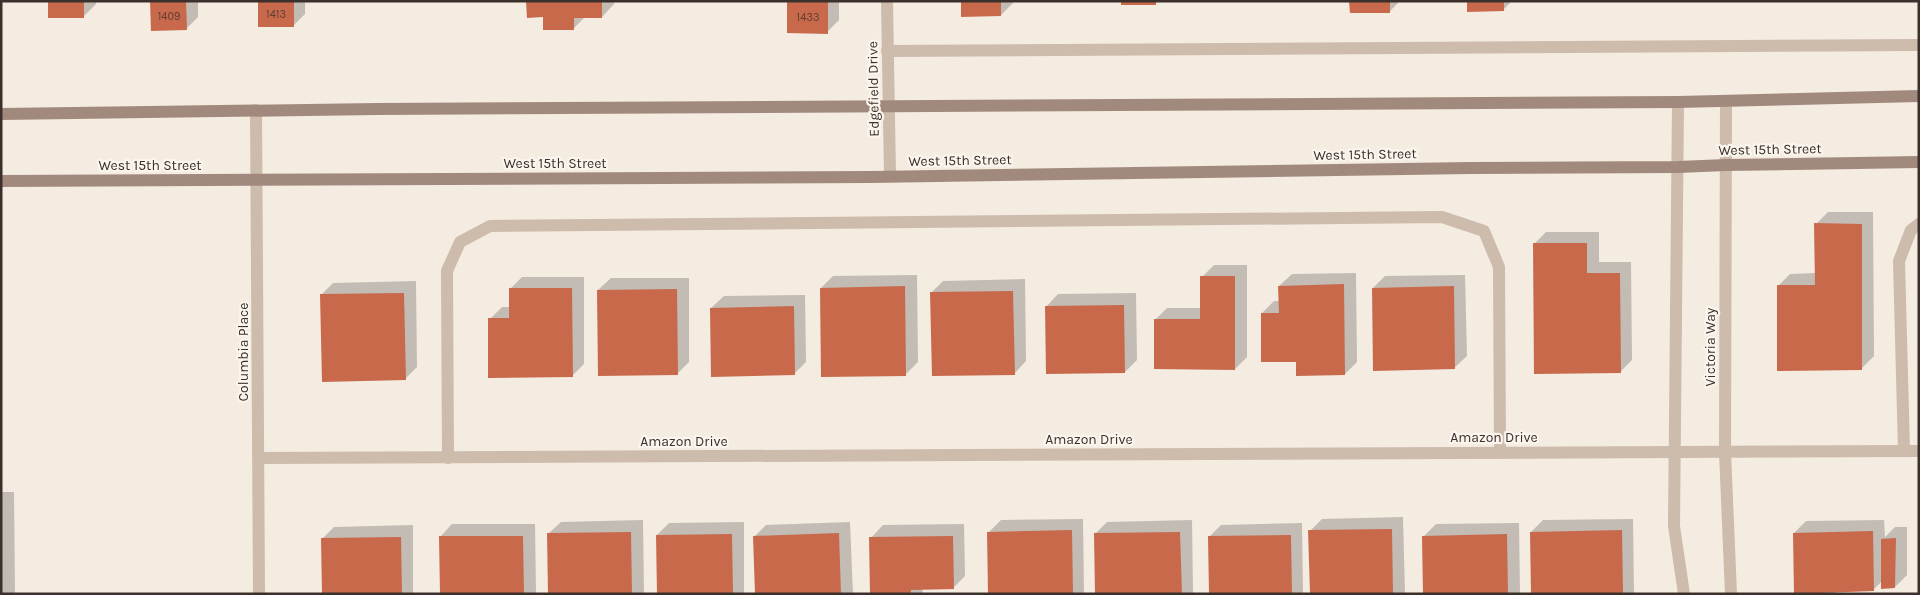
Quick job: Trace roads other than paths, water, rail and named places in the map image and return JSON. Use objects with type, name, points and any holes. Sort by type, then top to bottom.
[{"type":"main road","points":[[1,114],[256,110],[1678,102],[1919,96]]},
{"type":"main road","name":"West 15th Street","points":[[1,181],[890,176],[1678,167],[1919,162]]},
{"type":"street","name":"Edgefield Drive","points":[[887,1],[890,176]]},
{"type":"street","points":[[887,51],[1919,45]]},
{"type":"street","name":"Victoria Way","points":[[1726,101],[1725,452],[1731,594]]},
{"type":"street","points":[[1678,102],[1674,526],[1684,594]]},
{"type":"street","name":"Columbia Place","points":[[256,110],[258,179],[259,594]]},
{"type":"street","points":[[448,458],[447,271],[460,242],[490,226],[1442,217],[1484,231],[1499,267],[1500,452]]},
{"type":"street","points":[[1904,451],[1899,261],[1911,230],[1919,224]]},
{"type":"street","name":"Amazon Drive","points":[[259,458],[1919,451]]}]
